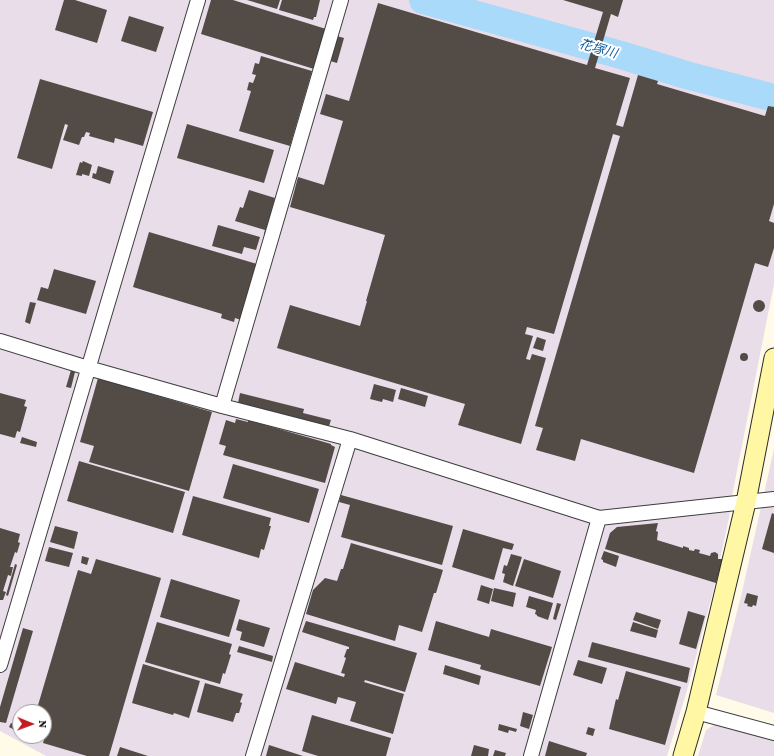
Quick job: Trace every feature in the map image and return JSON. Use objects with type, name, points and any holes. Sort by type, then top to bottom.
[{"type":"street","points":[[0,665],[198,0]]},
{"type":"street","points":[[222,406],[341,0]]},
{"type":"street","points":[[0,342],[222,406],[350,439],[599,518],[774,499]]},
{"type":"street","points":[[683,756],[696,712],[746,502],[774,358]]},
{"type":"street","points":[[253,756],[350,439]]},
{"type":"street","points":[[531,756],[599,518]]},
{"type":"street","points":[[696,712],[774,733]]},
{"type":"shaded area","points":[[0,0],[774,0],[774,284],[729,518],[713,592],[688,687],[667,756],[46,756],[24,744],[52,744],[52,704],[12,704],[12,738],[0,731]]},
{"type":"shaded area","points":[[774,449],[774,713],[716,695],[742,592]]},
{"type":"shaded area","points":[[716,724],[774,741],[774,756],[698,756],[706,730]]},
{"type":"building","points":[[64,0],[75,0],[107,10],[97,43],[55,30]]},
{"type":"building","points":[[211,0],[233,0],[326,29],[314,69],[201,34]]},
{"type":"building","points":[[247,0],[280,0],[277,9]]},
{"type":"building","points":[[282,0],[320,0],[316,17],[314,17],[313,20],[279,10]]},
{"type":"building","points":[[563,0],[623,0],[618,17],[611,14],[595,68],[630,78],[616,125],[623,127],[638,75],[658,81],[657,84],[765,116],[768,106],[774,107],[774,204],[769,221],[774,223],[774,248],[768,267],[755,263],[694,473],[581,439],[575,461],[536,450],[543,428],[535,426],[620,136],[613,134],[554,334],[527,327],[525,334],[533,336],[526,359],[530,360],[532,354],[546,358],[521,444],[458,425],[465,404],[277,348],[290,305],[360,326],[385,235],[290,207],[298,177],[324,185],[343,121],[320,114],[326,94],[349,101],[378,3],[587,65],[603,12]]},
{"type":"building","points":[[129,16],[164,27],[156,52],[121,41]]},
{"type":"building","points":[[337,36],[344,38],[337,63],[330,61]]},
{"type":"building","points":[[261,56],[312,71],[290,146],[239,131],[251,91],[247,90],[249,82],[253,83],[256,75],[252,74],[255,63],[259,64]]},
{"type":"building","points":[[40,79],[153,112],[143,146],[115,138],[114,143],[89,136],[90,133],[86,132],[79,145],[63,140],[68,125],[65,124],[52,169],[17,158]]},
{"type":"building","points":[[187,124],[274,150],[264,183],[177,158]]},
{"type":"building","points":[[83,161],[92,165],[89,176],[82,174],[82,176],[76,175],[80,162],[82,163]]},
{"type":"building","points":[[98,166],[114,171],[110,184],[92,178],[93,173],[96,174]]},
{"type":"building","points":[[249,190],[275,198],[266,235],[264,234],[265,230],[235,221],[240,207],[243,208]]},
{"type":"building","points":[[218,225],[260,237],[256,250],[244,247],[242,254],[212,246]]},
{"type":"building","points":[[149,232],[257,264],[241,320],[235,318],[234,322],[221,318],[222,314],[133,287]]},
{"type":"building","points":[[54,269],[96,281],[86,314],[37,300],[41,287],[48,289]]},
{"type":"building","points":[[757,300],[761,300],[765,306],[761,312],[757,312],[753,308],[753,304]]},
{"type":"building","points":[[30,302],[36,303],[30,324],[25,322]]},
{"type":"building","points":[[537,337],[546,340],[543,351],[533,348]]},
{"type":"building","points":[[744,353],[747,354],[747,360],[744,361],[741,360],[740,357],[741,354]]},
{"type":"building","points":[[71,370],[75,372],[71,388],[66,387]]},
{"type":"building","points":[[98,378],[212,412],[189,491],[89,462],[94,446],[80,442]]},
{"type":"building","points":[[374,384],[396,390],[393,402],[383,399],[382,402],[370,399]]},
{"type":"building","points":[[401,388],[428,396],[425,407],[398,399]]},
{"type":"building","points":[[0,393],[26,400],[24,406],[27,407],[20,432],[17,431],[15,438],[0,434]]},
{"type":"building","points":[[240,393],[304,409],[303,413],[331,420],[329,426],[238,403]]},
{"type":"building","points":[[236,419],[248,422],[248,420],[331,444],[335,447],[325,483],[223,455],[226,446],[219,444],[226,420],[235,423]]},
{"type":"building","points":[[22,437],[37,442],[36,447],[20,443]]},
{"type":"building","points":[[79,461],[185,492],[173,533],[67,501]]},
{"type":"building","points":[[233,464],[319,489],[309,523],[223,498]]},
{"type":"building","points":[[341,495],[453,526],[442,565],[341,537],[350,505],[339,502]]},
{"type":"building","points":[[193,496],[271,518],[269,526],[271,526],[264,550],[261,549],[259,558],[182,535]]},
{"type":"building","points":[[772,513],[774,514],[774,553],[762,549]]},
{"type":"building","points":[[658,523],[656,531],[658,532],[657,540],[683,548],[683,546],[689,548],[689,550],[700,550],[699,553],[710,556],[711,553],[715,552],[718,554],[718,559],[723,559],[716,583],[605,549],[610,533],[617,527]]},
{"type":"building","points":[[55,526],[78,532],[74,549],[50,542]]},
{"type":"building","points":[[0,528],[20,534],[18,542],[20,543],[17,553],[15,552],[10,567],[13,567],[11,576],[8,575],[3,591],[6,592],[3,600],[0,600]]},
{"type":"building","points":[[463,529],[514,544],[512,550],[503,548],[494,580],[452,567]]},
{"type":"building","points":[[351,543],[443,570],[422,632],[399,625],[395,641],[306,614],[313,590],[325,578],[337,581],[341,569],[343,569]]},
{"type":"building","points":[[49,547],[73,553],[69,567],[45,561]]},
{"type":"building","points":[[604,551],[619,556],[616,567],[603,562],[601,559]]},
{"type":"building","points":[[511,554],[522,557],[513,586],[503,582],[505,574],[502,573],[504,565],[507,566]]},
{"type":"building","points":[[82,556],[89,558],[87,565],[81,563]]},
{"type":"building","points":[[96,559],[161,578],[109,756],[87,756],[46,744],[52,744],[52,704],[38,704],[78,570],[91,574]]},
{"type":"building","points":[[524,559],[561,571],[553,598],[515,586]]},
{"type":"building","points":[[15,564],[17,565],[8,596],[6,595]]},
{"type":"building","points":[[171,579],[240,600],[229,637],[160,617]]},
{"type":"building","points":[[481,585],[493,589],[489,604],[477,600]]},
{"type":"building","points":[[494,588],[516,593],[513,607],[491,601]]},
{"type":"building","points":[[747,593],[758,596],[756,606],[747,606],[748,604],[744,603]]},
{"type":"building","points":[[529,596],[553,603],[548,620],[537,616],[535,614],[536,610],[526,607]]},
{"type":"building","points":[[557,603],[561,604],[556,620],[553,619]]},
{"type":"building","points":[[688,611],[705,616],[696,649],[679,644]]},
{"type":"building","points":[[636,612],[661,620],[658,629],[633,620]]},
{"type":"building","points":[[239,619],[270,628],[264,647],[240,640],[242,632],[236,630]]},
{"type":"building","points":[[306,621],[417,653],[405,692],[365,680],[364,682],[404,694],[393,734],[350,721],[356,702],[338,697],[336,704],[286,689],[295,662],[344,677],[345,674],[341,673],[346,658],[344,657],[349,647],[302,632]]},
{"type":"building","points":[[436,621],[489,637],[491,629],[552,647],[540,686],[480,669],[481,665],[428,650]]},
{"type":"building","points":[[157,622],[232,644],[229,654],[231,655],[220,684],[145,662]]},
{"type":"building","points":[[633,622],[658,630],[656,638],[630,631]]},
{"type":"building","points":[[23,628],[33,631],[6,723],[0,722],[0,707]]},
{"type":"building","points":[[592,642],[690,668],[687,683],[588,657]]},
{"type":"building","points":[[239,646],[273,656],[272,662],[237,652]]},
{"type":"building","points":[[578,660],[607,668],[602,684],[573,675]]},
{"type":"building","points":[[143,664],[200,681],[189,718],[132,703]]},
{"type":"building","points":[[445,665],[481,676],[479,685],[443,674]]},
{"type":"building","points":[[626,671],[681,687],[665,745],[609,729],[616,699],[618,700]]},
{"type":"building","points":[[205,683],[243,694],[240,702],[242,703],[239,713],[236,713],[233,722],[197,712]]},
{"type":"building","points":[[523,712],[533,715],[529,729],[520,726]]},
{"type":"building","points":[[312,715],[391,738],[386,756],[318,756],[302,751]]},
{"type":"building","points":[[11,723],[12,724],[12,729],[9,727]]},
{"type":"building","points":[[499,724],[517,729],[516,732],[509,730],[508,733],[498,730]]},
{"type":"building","points":[[588,727],[595,729],[593,736],[586,734]]},
{"type":"building","points":[[549,741],[587,753],[586,756],[545,756]]},
{"type":"building","points":[[269,745],[303,756],[266,756]]},
{"type":"building","points":[[474,745],[489,749],[488,756],[471,756]]},
{"type":"building","points":[[120,747],[148,756],[117,756]]},
{"type":"building","points":[[495,750],[506,753],[505,756],[493,756]]},
{"type":"waterway","name":"花塚川","points":[[423,0],[621,55],[686,75],[774,98]]}]
